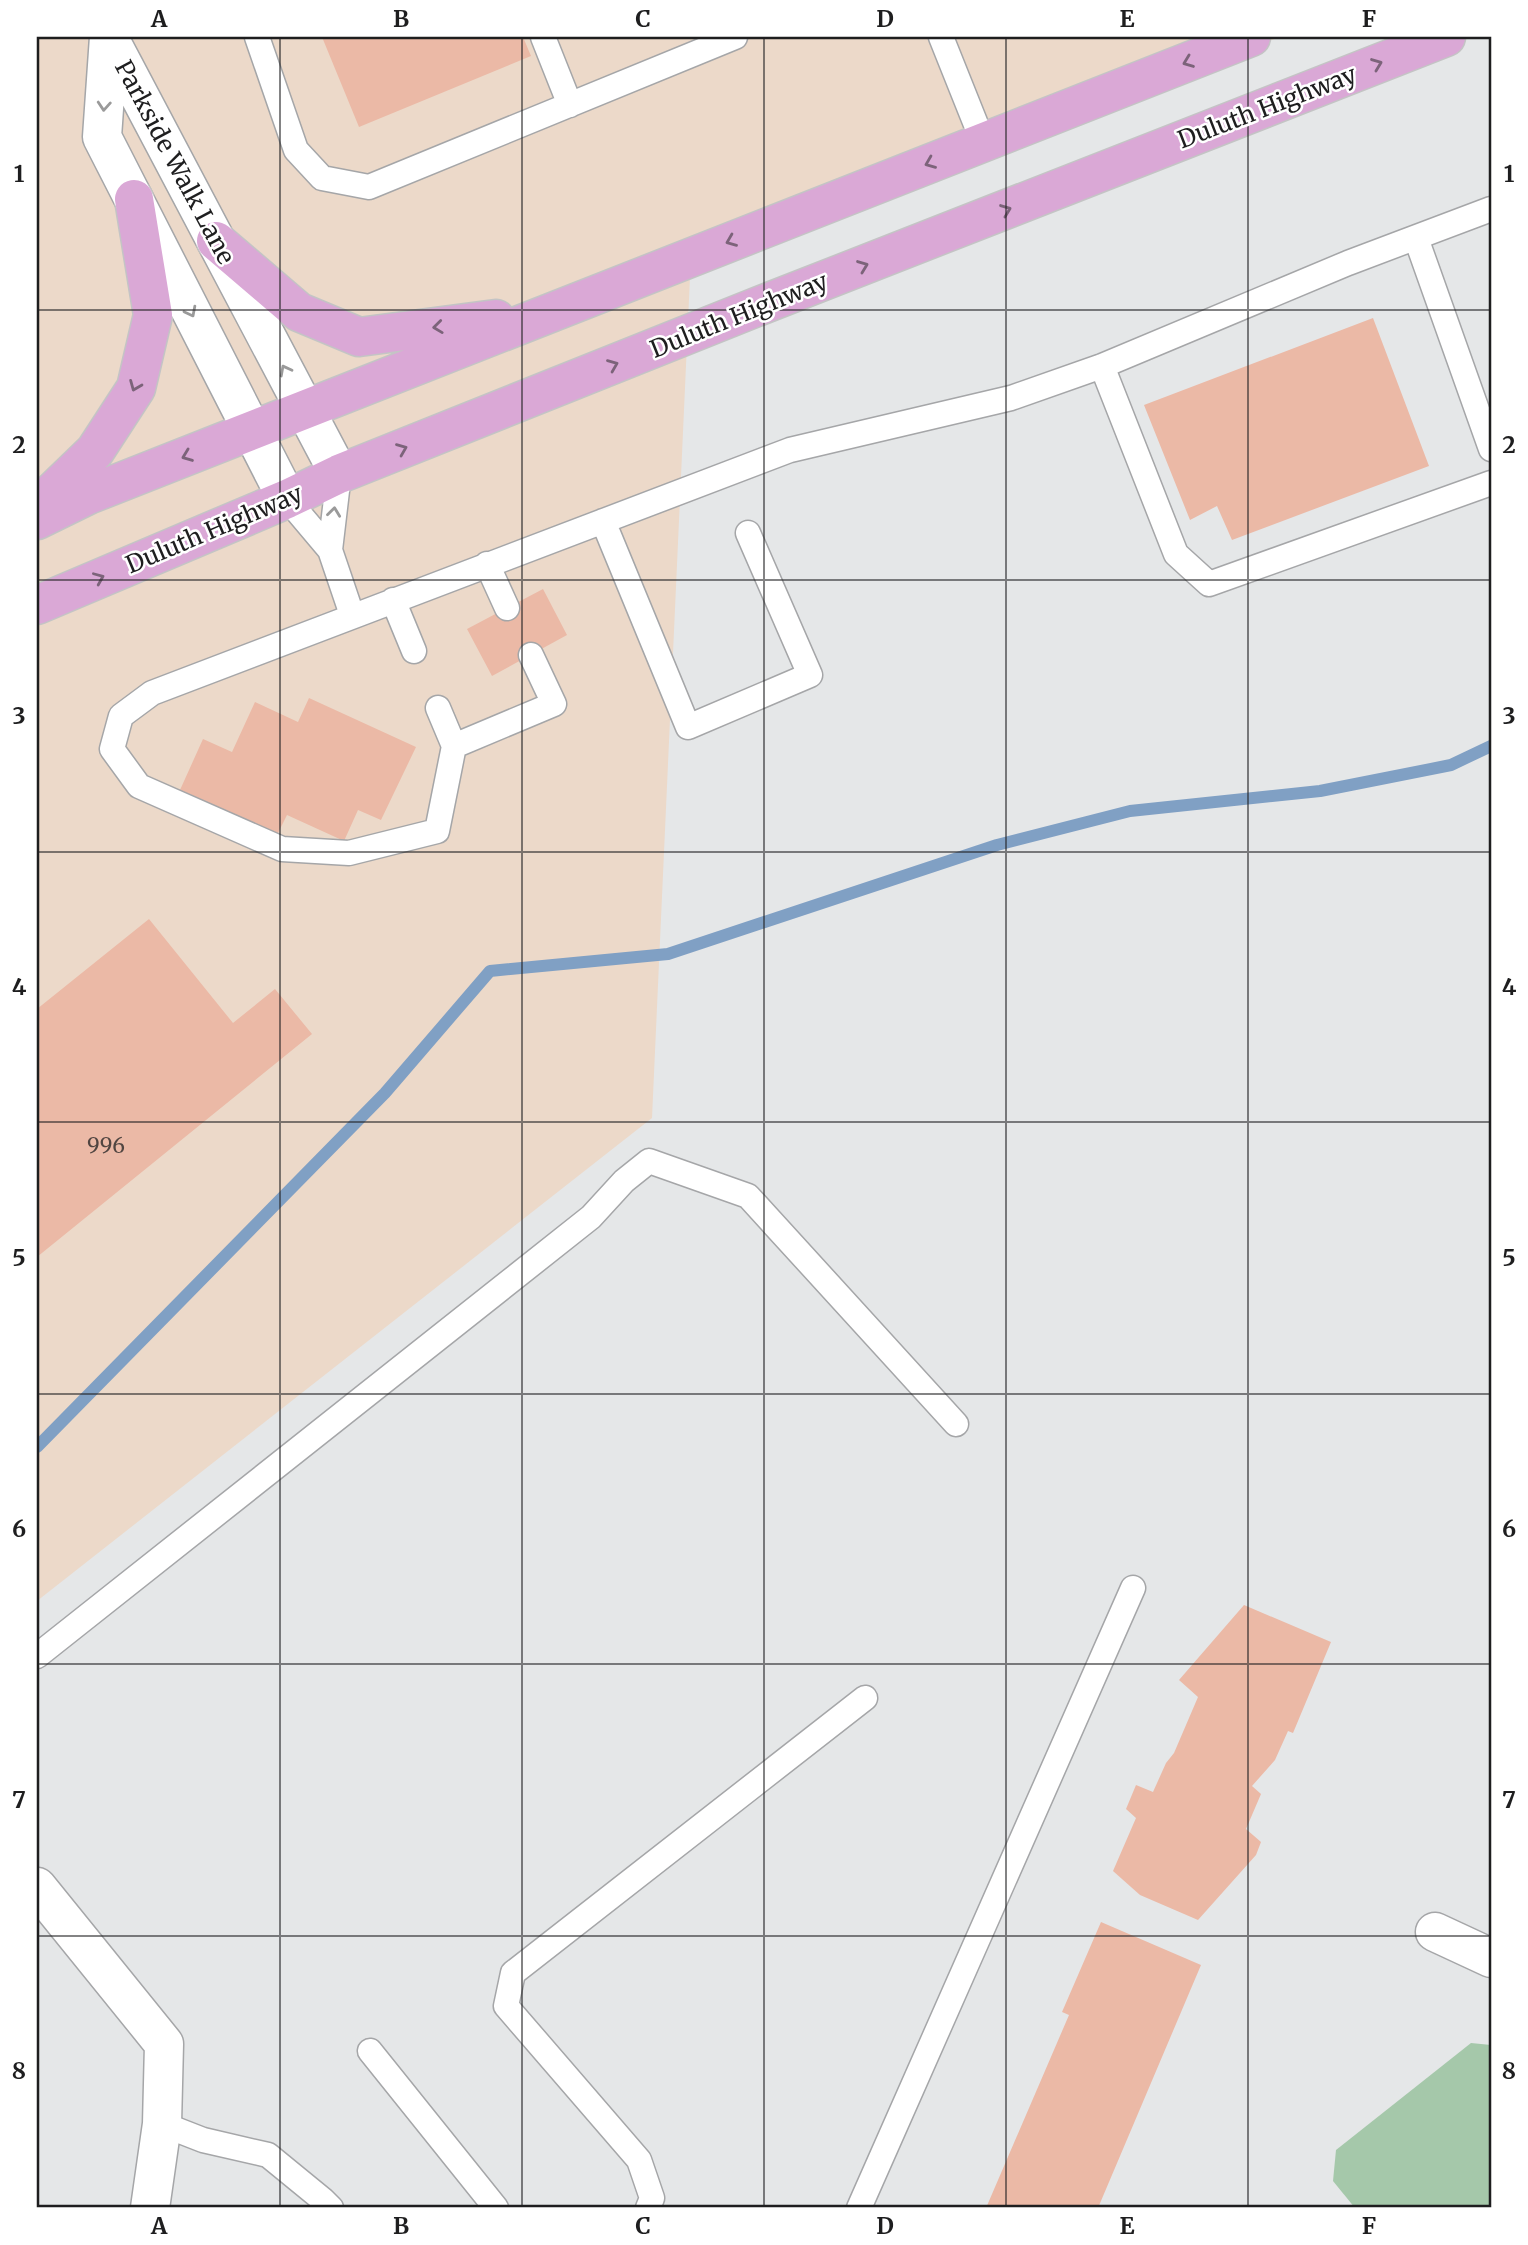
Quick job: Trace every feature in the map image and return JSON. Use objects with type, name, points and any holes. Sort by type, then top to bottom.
[{"type":"main road","points":[[37,520],[88,495],[1251,37]]},
{"type":"main road","name":"Duluth Highway","points":[[37,605],[287,499],[339,474],[754,308],[1447,37]]},
{"type":"main road","points":[[37,508],[96,451],[136,388],[153,315],[134,199]]},
{"type":"main road","points":[[216,241],[299,312],[359,337],[554,311]]},
{"type":"street","name":"Parkside Walk Lane","points":[[109,37],[339,474]]},
{"type":"street","name":"Parkside Walk Lane","points":[[109,37],[102,137],[287,499]]},
{"type":"street","points":[[37,1887],[164,2044],[162,2124],[150,2208]]},
{"type":"street","points":[[1434,1932],[1491,1958]]},
{"type":"lane","points":[[257,37],[296,150],[322,178],[369,187],[736,37]]},
{"type":"lane","points":[[543,37],[570,105]]},
{"type":"lane","points":[[940,37],[983,142]]},
{"type":"lane","points":[[438,708],[454,746],[437,831],[349,853],[282,849],[139,786],[112,749],[121,716],[152,693],[790,450],[1011,398],[1102,366],[1348,263],[1491,209]]},
{"type":"lane","points":[[1416,238],[1491,449]]},
{"type":"lane","points":[[1102,366],[1176,554],[1209,584],[1491,483]]},
{"type":"lane","points":[[330,550],[339,474]]},
{"type":"lane","points":[[287,499],[330,550],[352,615]]},
{"type":"lane","points":[[603,521],[688,727],[810,676],[748,533]]},
{"type":"lane","points":[[487,564],[507,608]]},
{"type":"lane","points":[[393,600],[414,651]]},
{"type":"lane","points":[[454,746],[554,704],[531,655]]},
{"type":"lane","points":[[37,1656],[592,1217],[624,1181],[649,1161],[748,1196],[956,1424]]},
{"type":"lane","points":[[859,2208],[1133,1588]]},
{"type":"lane","points":[[648,2208],[652,2198],[639,2160],[506,2006],[513,1973],[865,1698]]},
{"type":"lane","points":[[370,2052],[496,2208]]},
{"type":"lane","points":[[162,2124],[203,2140],[268,2155],[331,2208]]},
{"type":"shaded area","points":[[37,37],[1279,37],[690,277],[652,1118],[37,1601]]},
{"type":"green space","points":[[1471,2043],[1491,2045],[1491,2208],[1355,2208],[1333,2181],[1336,2150]]},
{"type":"building","points":[[322,37],[523,37],[531,56],[359,127]]},
{"type":"building","points":[[1373,318],[1429,466],[1232,540],[1217,506],[1190,520],[1144,405]]},
{"type":"building","points":[[543,589],[567,635],[492,676],[467,629]]},
{"type":"building","points":[[309,698],[416,747],[381,820],[358,810],[344,841],[287,815],[277,835],[180,790],[203,739],[232,752],[255,702],[298,722]]},
{"type":"building","points":[[149,919],[233,1023],[275,989],[312,1034],[37,1257],[37,1009]]},
{"type":"building","points":[[1244,1605],[1331,1642],[1293,1733],[1288,1731],[1275,1760],[1252,1786],[1261,1794],[1246,1829],[1261,1842],[1256,1855],[1198,1920],[1140,1895],[1113,1871],[1136,1818],[1126,1809],[1136,1785],[1153,1792],[1166,1763],[1174,1753],[1198,1697],[1179,1680]]},
{"type":"building","points":[[1101,1922],[1201,1965],[1098,2208],[986,2208],[1069,2015],[1062,2012]]},
{"type":"waterway","points":[[37,1447],[385,1093],[490,971],[668,954],[997,845],[1130,811],[1320,791],[1451,765],[1491,746]]}]
